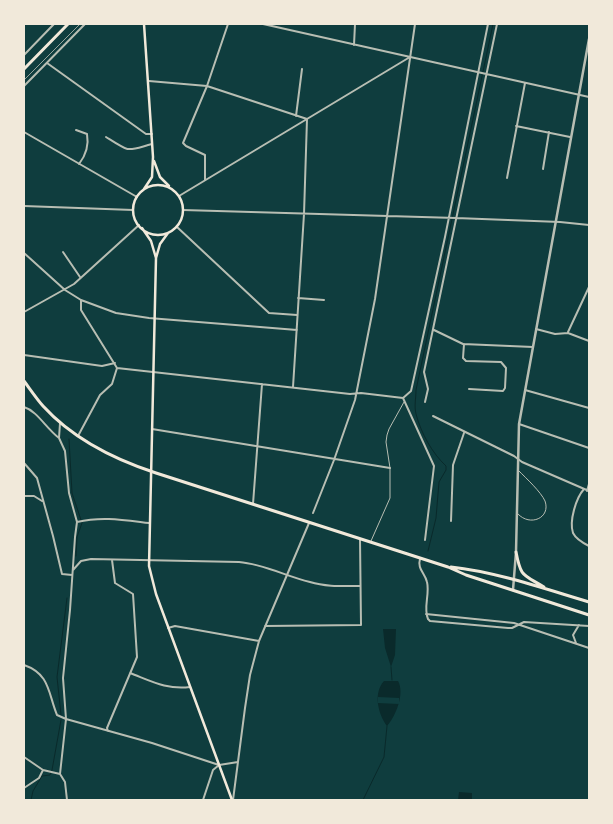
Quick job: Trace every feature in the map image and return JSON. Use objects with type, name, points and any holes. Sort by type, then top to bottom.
[{"type":"main road","points":[[24,69],[68,24]]},
{"type":"main road","points":[[144,24],[152,134],[152,177],[137,196],[133,210],[140,227],[151,241],[156,258]]},
{"type":"main road","points":[[153,158],[160,177],[179,196],[183,210],[182,217],[176,227],[169,232],[160,244],[156,258],[148,560],[168,628],[233,800]]},
{"type":"main road","points":[[144,189],[157,185],[172,189]]},
{"type":"main road","points":[[140,227],[155,234],[169,232]]},
{"type":"main road","points":[[24,381],[42,405],[60,422],[78,436],[111,456],[151,472],[360,538],[589,615]]},
{"type":"main road","points":[[516,552],[522,574],[546,589]]},
{"type":"main road","points":[[448,567],[468,569],[513,580],[589,602]]},
{"type":"street","points":[[24,55],[54,24]]},
{"type":"street","points":[[24,86],[85,24]]},
{"type":"street","points":[[205,180],[205,155],[186,146],[184,143],[207,86],[228,24]]},
{"type":"street","points":[[263,24],[589,97]]},
{"type":"street","points":[[354,45],[356,24]]},
{"type":"street","points":[[313,513],[355,400],[375,299],[415,24]]},
{"type":"street","points":[[404,400],[411,391],[488,24]]},
{"type":"street","points":[[425,402],[428,389],[424,372],[497,24]]},
{"type":"street","points":[[513,590],[516,552],[519,424],[589,39]]},
{"type":"street","points":[[179,196],[410,57]]},
{"type":"street","points":[[47,63],[146,134],[152,134]]},
{"type":"street","points":[[296,116],[302,69]]},
{"type":"street","points":[[148,81],[207,86],[307,119]]},
{"type":"street","points":[[507,178],[525,83]]},
{"type":"street","points":[[293,387],[304,214],[307,119]]},
{"type":"street","points":[[516,126],[572,137]]},
{"type":"street","points":[[76,130],[86,134],[88,141],[86,153],[79,164]]},
{"type":"street","points":[[24,132],[137,196]]},
{"type":"street","points":[[543,169],[549,132]]},
{"type":"street","points":[[106,137],[123,148],[132,150],[152,144]]},
{"type":"street","points":[[24,206],[133,210]]},
{"type":"street","points":[[183,210],[456,218],[589,225]]},
{"type":"street","points":[[24,312],[65,290],[140,227]]},
{"type":"street","points":[[176,227],[269,313],[298,315]]},
{"type":"street","points":[[63,252],[81,278]]},
{"type":"street","points":[[24,253],[65,290],[81,300],[116,314],[296,330]]},
{"type":"street","points":[[568,333],[589,286]]},
{"type":"street","points":[[298,298],[324,300]]},
{"type":"street","points":[[81,300],[81,310],[118,368],[356,394],[361,393],[404,400]]},
{"type":"street","points":[[536,329],[555,334],[568,333],[589,341]]},
{"type":"street","points":[[434,330],[464,344],[533,347]]},
{"type":"street","points":[[464,344],[463,358],[466,361],[501,362],[506,368],[505,388],[503,390],[469,389]]},
{"type":"street","points":[[24,355],[102,366],[114,363]]},
{"type":"street","points":[[78,436],[100,395],[112,384],[118,368]]},
{"type":"street","points":[[253,505],[262,384]]},
{"type":"street","points":[[525,390],[589,408]]},
{"type":"street","points":[[404,400],[434,466],[425,540]]},
{"type":"street","points":[[24,407],[36,413],[43,424],[59,438],[65,451],[69,493],[78,522],[63,678],[66,720],[60,774],[65,782],[67,800]]},
{"type":"street","points":[[433,416],[518,458],[522,462],[588,491],[589,484]]},
{"type":"street","points":[[59,438],[60,422]]},
{"type":"street","points":[[519,424],[589,448]]},
{"type":"street","points":[[152,429],[390,468]]},
{"type":"street","points":[[451,521],[453,465],[465,432]]},
{"type":"street","points":[[24,463],[37,478],[42,501],[54,536],[62,574],[72,575]]},
{"type":"street","points":[[584,489],[580,493],[572,519],[572,529],[578,540],[589,546]]},
{"type":"street","points":[[24,496],[34,496],[42,501]]},
{"type":"street","points":[[78,522],[109,518],[149,523]]},
{"type":"street","points":[[233,800],[250,675],[259,641],[309,522]]},
{"type":"street","points":[[265,626],[361,624],[360,538]]},
{"type":"street","points":[[420,558],[418,564],[428,583],[426,614],[428,620],[508,628],[524,622],[589,626]]},
{"type":"street","points":[[108,732],[107,728],[137,657],[133,594],[115,583],[112,560]]},
{"type":"street","points":[[73,561],[148,560],[250,563],[308,582],[323,585],[360,586]]},
{"type":"street","points":[[72,571],[81,561]]},
{"type":"street","points":[[426,614],[518,624],[589,648]]},
{"type":"street","points":[[459,623],[462,621],[460,617]]},
{"type":"street","points":[[576,643],[573,635],[579,625]]},
{"type":"street","points":[[168,628],[175,626],[259,641]]},
{"type":"street","points":[[24,665],[39,672],[48,686],[57,715],[66,720],[152,743],[219,765],[238,762]]},
{"type":"street","points":[[130,673],[167,687],[176,689],[190,687]]},
{"type":"street","points":[[24,757],[43,770],[60,774]]},
{"type":"street","points":[[203,800],[213,770],[219,765]]},
{"type":"street","points":[[24,788],[39,778],[43,770]]},
{"type":"lane","points":[[371,542],[390,498],[387,435],[404,400]]},
{"type":"lane","points":[[517,469],[544,498],[546,508],[542,517],[533,521],[523,519],[517,512]]},
{"type":"water","points":[[383,629],[396,629],[395,655],[391,667],[385,648]]},
{"type":"water","points":[[384,681],[398,681],[400,686],[400,698],[396,711],[387,726],[381,716],[378,704],[379,691]]},
{"type":"water","points":[[459,792],[472,793],[472,800],[458,800]]},
{"type":"pier","points":[[378,697],[399,698],[399,704],[378,703]]},
{"type":"waterway","points":[[428,551],[436,518],[439,482],[446,470],[446,466],[432,449],[418,421],[415,411],[416,390],[493,24]]},
{"type":"waterway","points":[[69,439],[72,493],[82,523],[77,537],[76,556]]},
{"type":"waterway","points":[[61,715],[57,677],[67,598]]},
{"type":"waterway","points":[[391,667],[392,680]]},
{"type":"waterway","points":[[31,800],[33,791],[42,776],[50,775],[52,770],[61,720]]},
{"type":"waterway","points":[[363,800],[384,757],[387,726]]},
{"type":"tram line","points":[[24,80],[80,24]]}]
